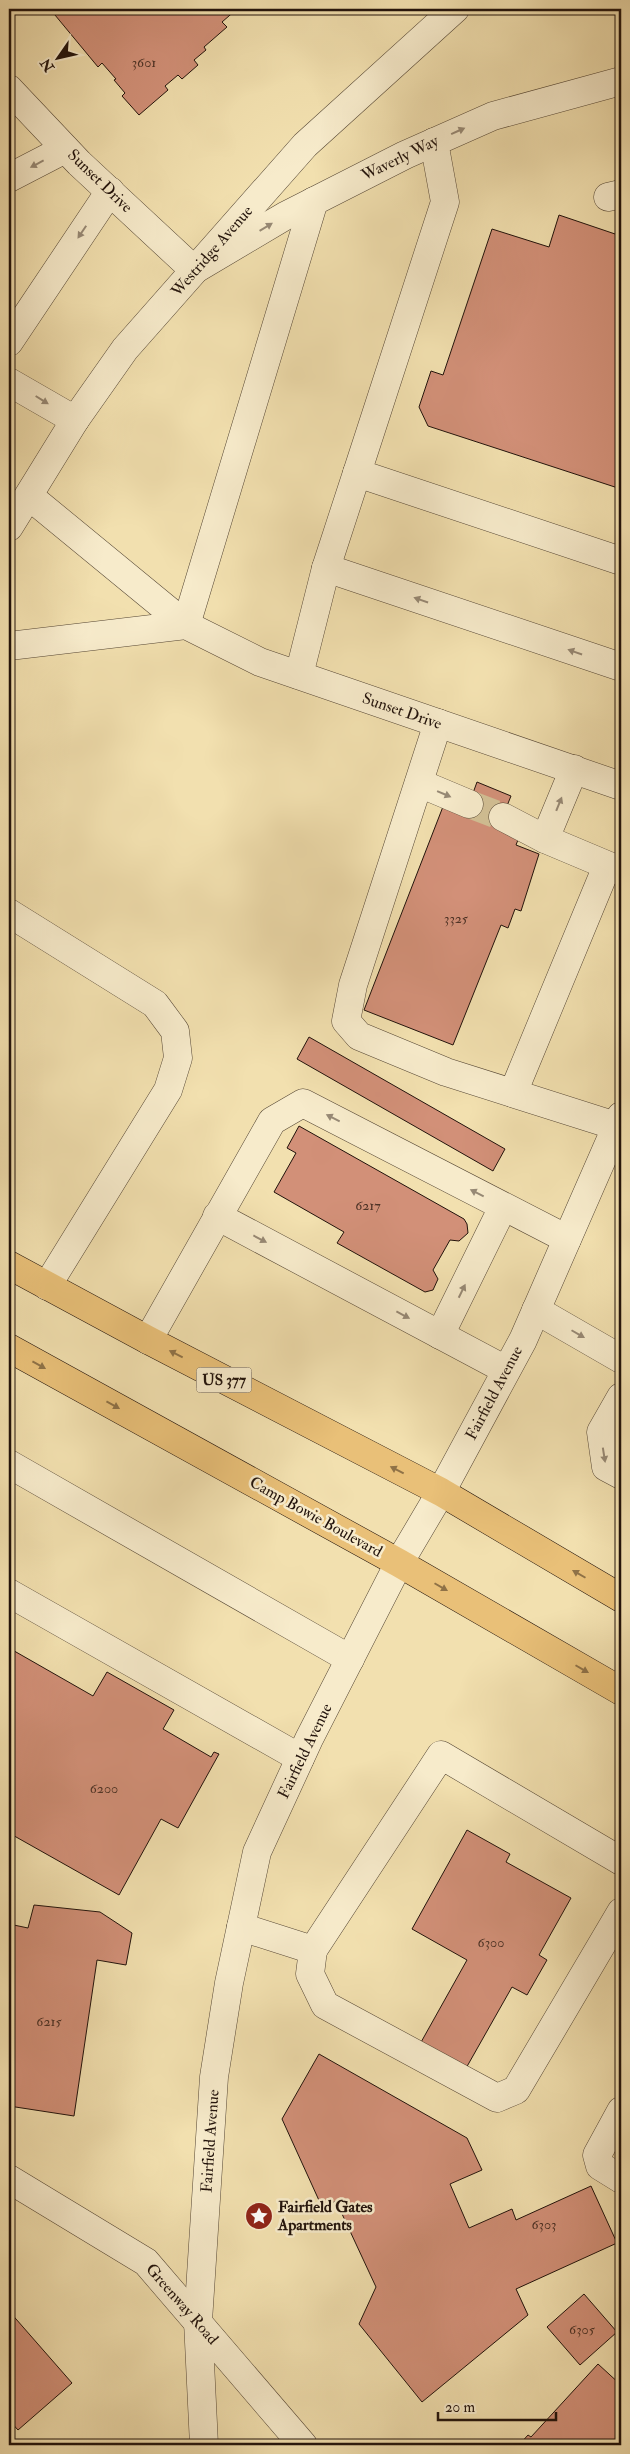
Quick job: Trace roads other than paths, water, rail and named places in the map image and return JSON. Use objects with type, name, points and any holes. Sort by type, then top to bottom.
[{"type":"main road","name":"US 377","points":[[9,1265],[148,1340],[441,1492],[621,1598]]},
{"type":"main road","name":"Camp Bowie Boulevard","points":[[9,1348],[399,1563],[621,1691]]},
{"type":"street","name":"Westridge Avenue","points":[[9,527],[75,420],[125,349],[305,145],[452,10]]},
{"type":"street","name":"Waverly Way","points":[[194,270],[314,201],[434,142],[493,116],[621,81]]},
{"type":"street","name":"Sunset Drive","points":[[9,89],[65,149],[194,270]]},
{"type":"street","points":[[299,676],[326,568],[445,202],[434,142]]},
{"type":"street","points":[[9,178],[65,149]]},
{"type":"street","points":[[9,342],[110,191]]},
{"type":"street","points":[[9,646],[186,625],[314,201]]},
{"type":"street","points":[[9,382],[75,420]]},
{"type":"street","points":[[356,473],[621,561]]},
{"type":"street","name":"Sunset Drive","points":[[29,496],[186,625],[260,662],[621,786]]},
{"type":"street","points":[[326,568],[621,667]]},
{"type":"street","points":[[438,723],[353,985],[346,1021],[359,1036],[446,1072],[513,1093],[619,1121]]},
{"type":"street","points":[[545,838],[574,769]]},
{"type":"street","points":[[419,783],[469,804]]},
{"type":"street","points":[[503,817],[545,838],[614,868],[513,1093]]},
{"type":"street","points":[[9,913],[155,1004],[175,1031],[178,1058],[168,1090],[47,1286]]},
{"type":"street","points":[[148,1340],[272,1121],[303,1102],[567,1239]]},
{"type":"street","name":"Fairfield Avenue","points":[[204,2445],[198,2321],[214,2077],[257,1852],[300,1758],[399,1563],[441,1492],[536,1310],[619,1121]]},
{"type":"street","points":[[440,1335],[504,1207]]},
{"type":"street","points":[[217,1216],[506,1370]]},
{"type":"street","points":[[536,1310],[621,1359]]},
{"type":"street","points":[[621,1397],[600,1432],[606,1467],[621,1475]]},
{"type":"street","points":[[9,1464],[350,1659]]},
{"type":"street","points":[[9,1593],[300,1758]]},
{"type":"street","points":[[621,1860],[441,1755],[313,1950],[310,1974],[325,2005],[497,2098],[516,2090],[621,1912]]},
{"type":"street","points":[[241,1928],[313,1950]]},
{"type":"street","points":[[621,2111],[597,2155],[600,2166],[621,2178]]},
{"type":"street","name":"Greenway Road","points":[[9,2179],[146,2262],[304,2445]]},
{"type":"tunnel","points":[[469,804],[503,817]]},
{"type":"place","name":"Fairfield Gates Apartments","points":[[259,2216]]}]
